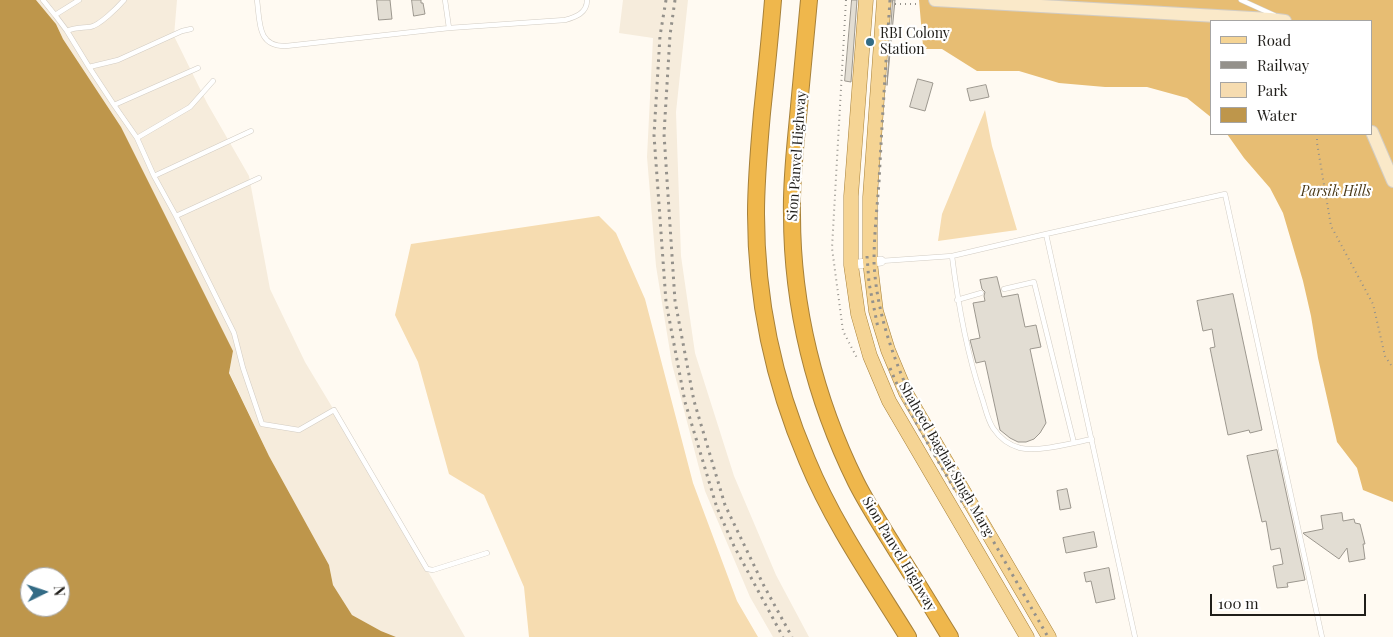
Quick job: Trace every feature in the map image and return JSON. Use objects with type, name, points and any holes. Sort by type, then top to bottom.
[{"type":"highway","points":[[773,0],[757,174],[756,216],[757,258],[769,341],[779,382],[792,422],[821,491],[845,536],[908,637]]},
{"type":"highway","name":"Sion Panvel Highway","points":[[809,0],[792,176],[793,255],[804,333],[826,410],[856,483],[950,637]]},
{"type":"main road","name":"Shaheed Baghat Singh Marg","points":[[866,0],[851,196],[851,265],[858,314],[870,356],[889,401],[1028,637]]},
{"type":"main road","name":"Shaheed Baghat Singh Marg","points":[[889,2],[870,197],[875,261],[876,310],[888,350],[906,393],[1049,637]]},
{"type":"street","points":[[935,0],[1274,20]]},
{"type":"street","points":[[1373,134],[1393,181]]},
{"type":"street","points":[[851,265],[875,261]]},
{"type":"lane","points":[[43,0],[67,31],[137,138],[154,176],[234,333],[243,368],[262,424],[300,430],[334,410],[427,569],[433,570],[486,553]]},
{"type":"lane","points":[[55,15],[79,0]]},
{"type":"lane","points":[[67,31],[74,28],[93,27],[117,9],[124,0]]},
{"type":"lane","points":[[257,0],[261,32],[267,41],[275,46],[449,28],[565,20],[574,18],[583,12],[587,5],[586,0]]},
{"type":"lane","points":[[445,0],[449,28]]},
{"type":"lane","points":[[1241,0],[1285,20]]},
{"type":"lane","points":[[89,67],[118,60],[182,31],[191,29]]},
{"type":"lane","points":[[114,105],[198,68]]},
{"type":"lane","points":[[137,138],[190,107],[213,81]]},
{"type":"lane","points":[[154,176],[251,131]]},
{"type":"lane","points":[[176,216],[259,178]]},
{"type":"lane","points":[[875,261],[952,256],[1225,194],[1322,637]]},
{"type":"lane","points":[[1046,234],[1135,637]]},
{"type":"lane","points":[[952,256],[957,300],[971,365],[992,426],[998,435],[1008,443],[1021,448],[1039,449],[1092,439]]},
{"type":"lane","points":[[1004,289],[1034,282],[1074,443]]},
{"type":"lane","points":[[957,300],[981,294]]},
{"type":"path","points":[[889,2],[916,2]]},
{"type":"path","points":[[1318,135],[1317,143],[1331,226],[1373,304],[1385,356],[1393,368]]},
{"type":"shaded area","points":[[36,0],[177,0],[174,36],[207,103],[249,176],[270,289],[305,362],[382,490],[465,637],[396,637],[352,615],[333,585],[329,565],[269,456],[229,372],[233,351],[121,127],[63,39],[56,24]]},
{"type":"shaded area","points":[[623,0],[688,0],[676,112],[681,256],[695,353],[734,476],[776,575],[809,637],[773,637],[750,597],[705,491],[672,364],[656,266],[647,157],[653,38],[619,33]]},
{"type":"green space","name":"Parsik Hills","points":[[919,0],[1393,0],[1393,502],[1363,490],[1357,468],[1337,442],[1303,281],[1283,213],[1270,188],[1244,158],[1228,135],[1373,135],[1373,20],[1210,20],[1210,116],[1187,98],[1147,87],[1105,87],[1059,83],[1019,71],[977,71],[942,49],[926,49],[927,47],[923,46]]},
{"type":"green space","points":[[985,110],[992,146],[1017,230],[938,241],[942,214]]},
{"type":"green space","points":[[599,216],[616,233],[645,299],[693,483],[737,601],[758,637],[529,637],[524,587],[484,495],[449,474],[418,362],[395,315],[411,244]]},
{"type":"water","points":[[0,0],[36,0],[56,24],[63,39],[121,127],[233,351],[229,373],[269,456],[329,565],[333,585],[352,615],[396,637],[0,637]]},
{"type":"building","points":[[377,0],[390,0],[392,19],[379,20]]},
{"type":"building","points":[[412,0],[421,0],[425,14],[414,16]]},
{"type":"building","points":[[852,0],[857,0],[851,82],[845,81]]},
{"type":"building","points":[[893,0],[895,0],[887,85]]},
{"type":"building","points":[[918,79],[933,83],[925,111],[910,107]]},
{"type":"building","points":[[986,85],[989,97],[970,101],[967,89]]},
{"type":"building","points":[[997,277],[1002,297],[1018,294],[1025,327],[1036,325],[1041,347],[1030,349],[1046,423],[1034,439],[1026,442],[1018,442],[1000,430],[985,361],[976,363],[970,340],[980,338],[973,303],[985,301],[985,292],[982,289],[980,280]]},
{"type":"building","points":[[1233,294],[1262,430],[1250,433],[1249,430],[1228,435],[1210,348],[1215,347],[1212,329],[1203,331],[1197,301]]},
{"type":"building","points":[[1277,450],[1305,580],[1287,583],[1288,587],[1277,588],[1273,566],[1283,564],[1280,548],[1271,550],[1266,521],[1262,522],[1247,456]]},
{"type":"building","points":[[1067,489],[1071,508],[1060,510],[1057,491]]},
{"type":"building","points":[[1342,513],[1343,521],[1354,519],[1355,523],[1360,524],[1365,544],[1363,544],[1365,559],[1349,562],[1347,548],[1339,559],[1303,533],[1323,529],[1321,516]]},
{"type":"building","points":[[1094,532],[1097,547],[1066,553],[1063,538]]},
{"type":"building","points":[[1109,568],[1115,599],[1096,603],[1091,581],[1086,582],[1084,573]]},
{"type":"railway","points":[[666,0],[660,36],[654,135],[666,302],[685,402],[717,508],[734,546],[783,637]]},
{"type":"railway","points":[[675,0],[670,35],[664,134],[675,301],[694,401],[725,505],[763,584],[792,637]]},
{"type":"railway","points":[[890,0],[874,252],[875,280],[886,331],[897,365],[911,397],[1048,637]]},
{"type":"railway","points":[[867,256],[869,283],[878,328]]},
{"type":"railway","points":[[890,368],[916,422],[965,507]]},
{"type":"place","name":"RBI Colony Station","points":[[870,42]]}]
